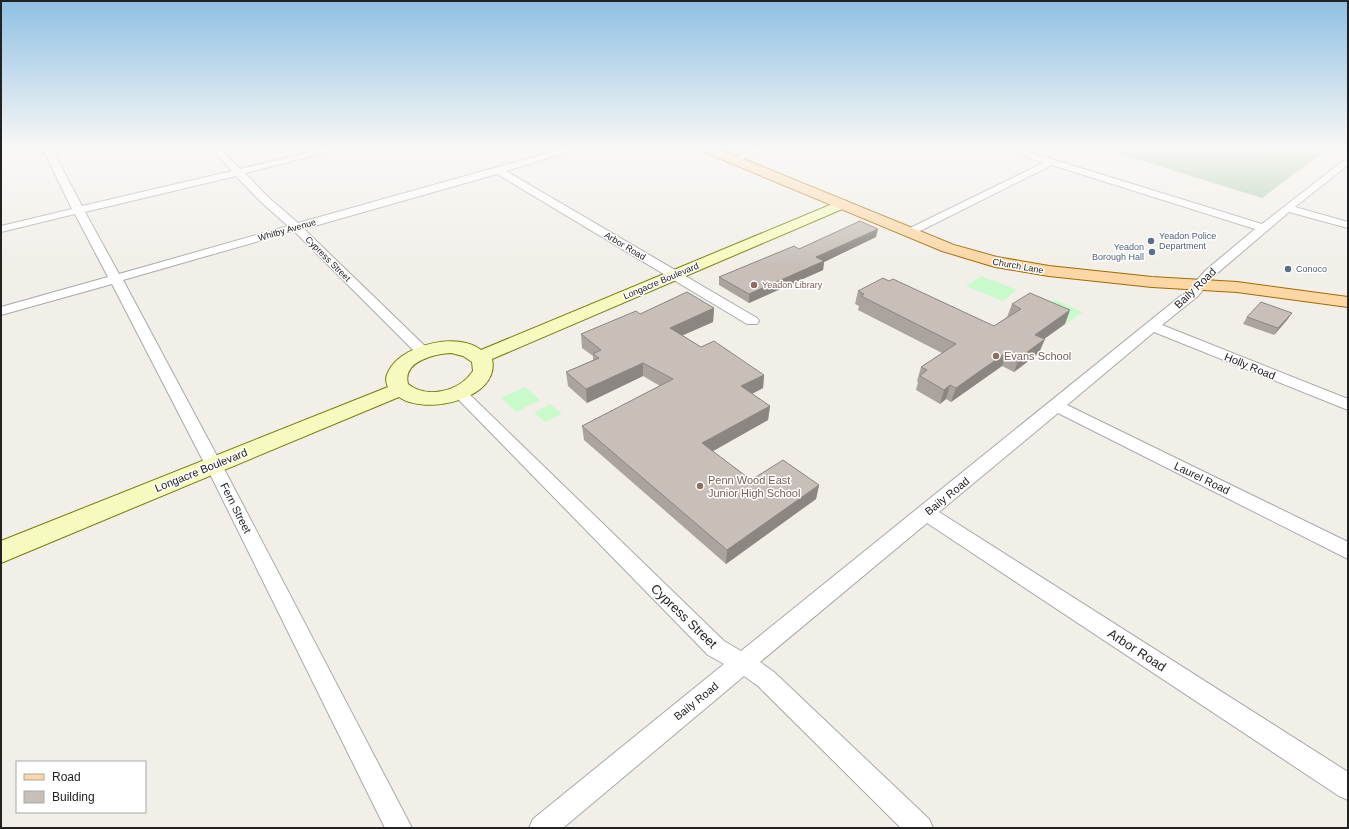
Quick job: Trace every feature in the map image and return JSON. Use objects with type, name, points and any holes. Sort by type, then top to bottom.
[{"type":"main road","name":"Church Lane","points":[[802,188],[964,254],[1015,266],[1152,282],[1237,287],[1348,302]]},
{"type":"street","name":"Fern Street","points":[[66,188],[78,211],[117,278],[214,465],[398,828]]},
{"type":"street","points":[[1,229],[174,188]]},
{"type":"street","name":"Cypress Street","points":[[254,188],[297,228],[423,352]]},
{"type":"street","name":"Whitby Avenue","points":[[1,311],[440,188]]},
{"type":"street","name":"Arbor Road","points":[[527,188],[752,321]]},
{"type":"street","points":[[910,232],[1000,188]]},
{"type":"street","points":[[1135,188],[1264,228]]},
{"type":"street","name":"Baily Road","points":[[542,828],[1193,293],[1210,273],[1313,188]]},
{"type":"street","name":"Longacre Boulevard","points":[[480,357],[842,204]]},
{"type":"street","points":[[1287,208],[1348,225]]},
{"type":"street","name":"Holly Road","points":[[1152,326],[1348,405]]},
{"type":"street","points":[[440,348],[456,348],[470,351],[480,357],[484,368],[481,377],[471,386],[459,392],[441,397],[423,398],[412,396],[401,389],[396,379],[400,368],[412,358],[423,352],[440,348]]},
{"type":"street","name":"Longacre Boulevard","points":[[1,552],[98,511],[401,389]]},
{"type":"street","name":"Cypress Street","points":[[459,392],[716,648],[743,663],[766,679],[920,828]]},
{"type":"street","name":"Laurel Road","points":[[1056,406],[1348,551]]},
{"type":"street","name":"Arbor Road","points":[[926,513],[1348,787]]},
{"type":"green space","points":[[1229,188],[1276,188],[1262,198]]},
{"type":"green space","points":[[981,276],[1017,290],[1003,301],[966,286]]},
{"type":"green space","points":[[1056,300],[1083,312],[1067,323],[1051,316],[1049,303]]},
{"type":"green space","points":[[525,387],[540,400],[516,412],[501,398]]},
{"type":"green space","points":[[550,404],[562,414],[545,422],[534,413]]},
{"type":"building","points":[[860,221],[878,229],[816,257],[824,261],[749,294],[719,277],[794,246],[799,249]]},
{"type":"building","points":[[883,278],[889,281],[893,279],[994,326],[1021,309],[1012,304],[1030,293],[1070,310],[1035,335],[1045,339],[1019,358],[1007,352],[956,388],[950,385],[944,390],[920,376],[927,370],[921,367],[956,344],[861,296],[864,294],[858,291]]},
{"type":"building","points":[[687,292],[714,308],[670,328],[701,347],[714,341],[764,375],[741,386],[770,406],[702,443],[751,480],[783,460],[819,485],[727,550],[582,426],[673,379],[643,363],[586,389],[566,372],[599,358],[593,354],[601,350],[581,334],[636,311],[640,314]]},
{"type":"building","points":[[1261,302],[1292,313],[1278,328],[1247,317]]},
{"type":"place","name":"Yeadon Police Department","points":[[1151,241]]},
{"type":"place","name":"Yeadon Borough Hall","points":[[1152,252]]},
{"type":"place","name":"Conoco","points":[[1288,269]]},
{"type":"place","name":"Yeadon Library","points":[[754,285]]},
{"type":"place","name":"Evans School","points":[[996,356]]},
{"type":"place","name":"Penn Wood East Junior High School","points":[[700,486]]}]
